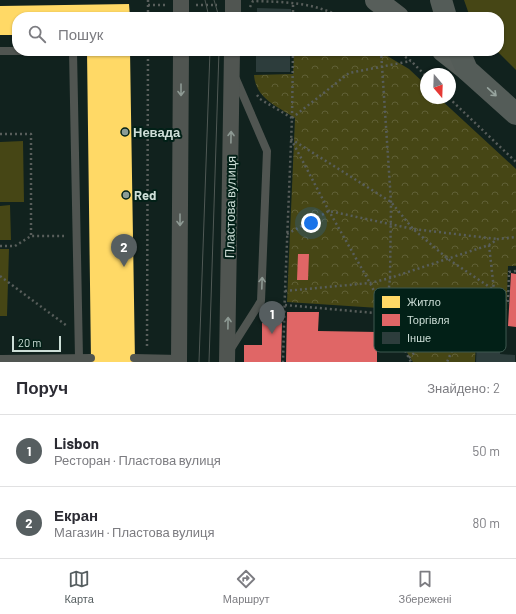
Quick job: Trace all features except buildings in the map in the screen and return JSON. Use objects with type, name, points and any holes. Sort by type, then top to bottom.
[{"type":"highway","points":[[441,0],[445,12]]},
{"type":"highway","points":[[463,60],[516,114]]},
{"type":"main road","points":[[376,0],[392,12]]},
{"type":"street","points":[[179,361],[181,56]]},
{"type":"street","name":"Пластова вулиця","points":[[227,358],[232,56]]},
{"type":"lane","points":[[0,51],[12,51]]},
{"type":"lane","points":[[73,56],[79,358]]},
{"type":"lane","points":[[227,358],[261,300],[267,151],[232,70]]},
{"type":"lane","points":[[1,362],[1,359],[91,358]]},
{"type":"lane","points":[[134,358],[179,361]]},
{"type":"path","points":[[148,0],[148,12]]},
{"type":"path","points":[[250,11],[250,6],[253,1],[308,5],[330,12]]},
{"type":"path","points":[[293,3],[293,12]]},
{"type":"path","points":[[148,5],[233,8],[250,6]]},
{"type":"path","points":[[148,56],[148,358]]},
{"type":"path","points":[[283,362],[293,56]]},
{"type":"path","points":[[381,56],[391,202],[389,288]]},
{"type":"path","points":[[404,56],[420,70]]},
{"type":"path","points":[[292,118],[349,73],[411,61]]},
{"type":"path","points":[[254,89],[260,99],[292,118]]},
{"type":"path","points":[[455,104],[516,162]]},
{"type":"path","points":[[0,134],[30,134],[31,236]]},
{"type":"path","points":[[291,139],[391,202],[413,229],[448,259],[491,288]]},
{"type":"path","points":[[291,139],[329,211],[374,291]]},
{"type":"path","points":[[287,234],[329,211],[413,229],[498,239],[516,237]]},
{"type":"path","points":[[0,246],[15,246],[31,236],[77,236]]},
{"type":"path","points":[[285,291],[370,283],[390,278],[489,245],[498,239]]},
{"type":"path","points":[[489,245],[494,288]]},
{"type":"path","points":[[506,300],[509,303],[509,272],[516,272]]},
{"type":"path","points":[[0,276],[79,335]]},
{"type":"path","points":[[284,305],[374,313]]},
{"type":"path","points":[[406,352],[411,362]]},
{"type":"path","points":[[409,358],[415,352]]},
{"type":"path","points":[[447,362],[451,352]]},
{"type":"green space","points":[[464,0],[516,0],[516,70],[502,56],[504,56],[504,12],[468,12]]},
{"type":"green space","points":[[294,56],[387,56],[409,69],[420,79],[420,104],[446,104],[516,169],[516,266],[508,266],[506,326],[506,288],[374,288],[374,308],[287,302],[295,118],[268,101],[263,96],[256,83],[254,75],[293,74]]},
{"type":"green space","points":[[23,141],[24,202],[0,202],[0,142]]},
{"type":"green space","points":[[10,205],[11,240],[0,240],[0,206]]},
{"type":"green space","points":[[0,249],[9,249],[7,316],[0,316]]},
{"type":"green space","points":[[407,352],[475,352],[475,362],[413,362]]},
{"type":"tram line","points":[[205,0],[208,12]]},
{"type":"tram line","points":[[214,0],[218,12]]},
{"type":"tram line","points":[[199,362],[210,56]]},
{"type":"tram line","points":[[209,362],[219,56]]},
{"type":"place","name":"Невада","points":[[125,132]]},
{"type":"place","name":"Red","points":[[126,195]]},
{"type":"place","name":"Екран","points":[[124,267]]},
{"type":"place","name":"Lisbon","points":[[272,334]]}]
